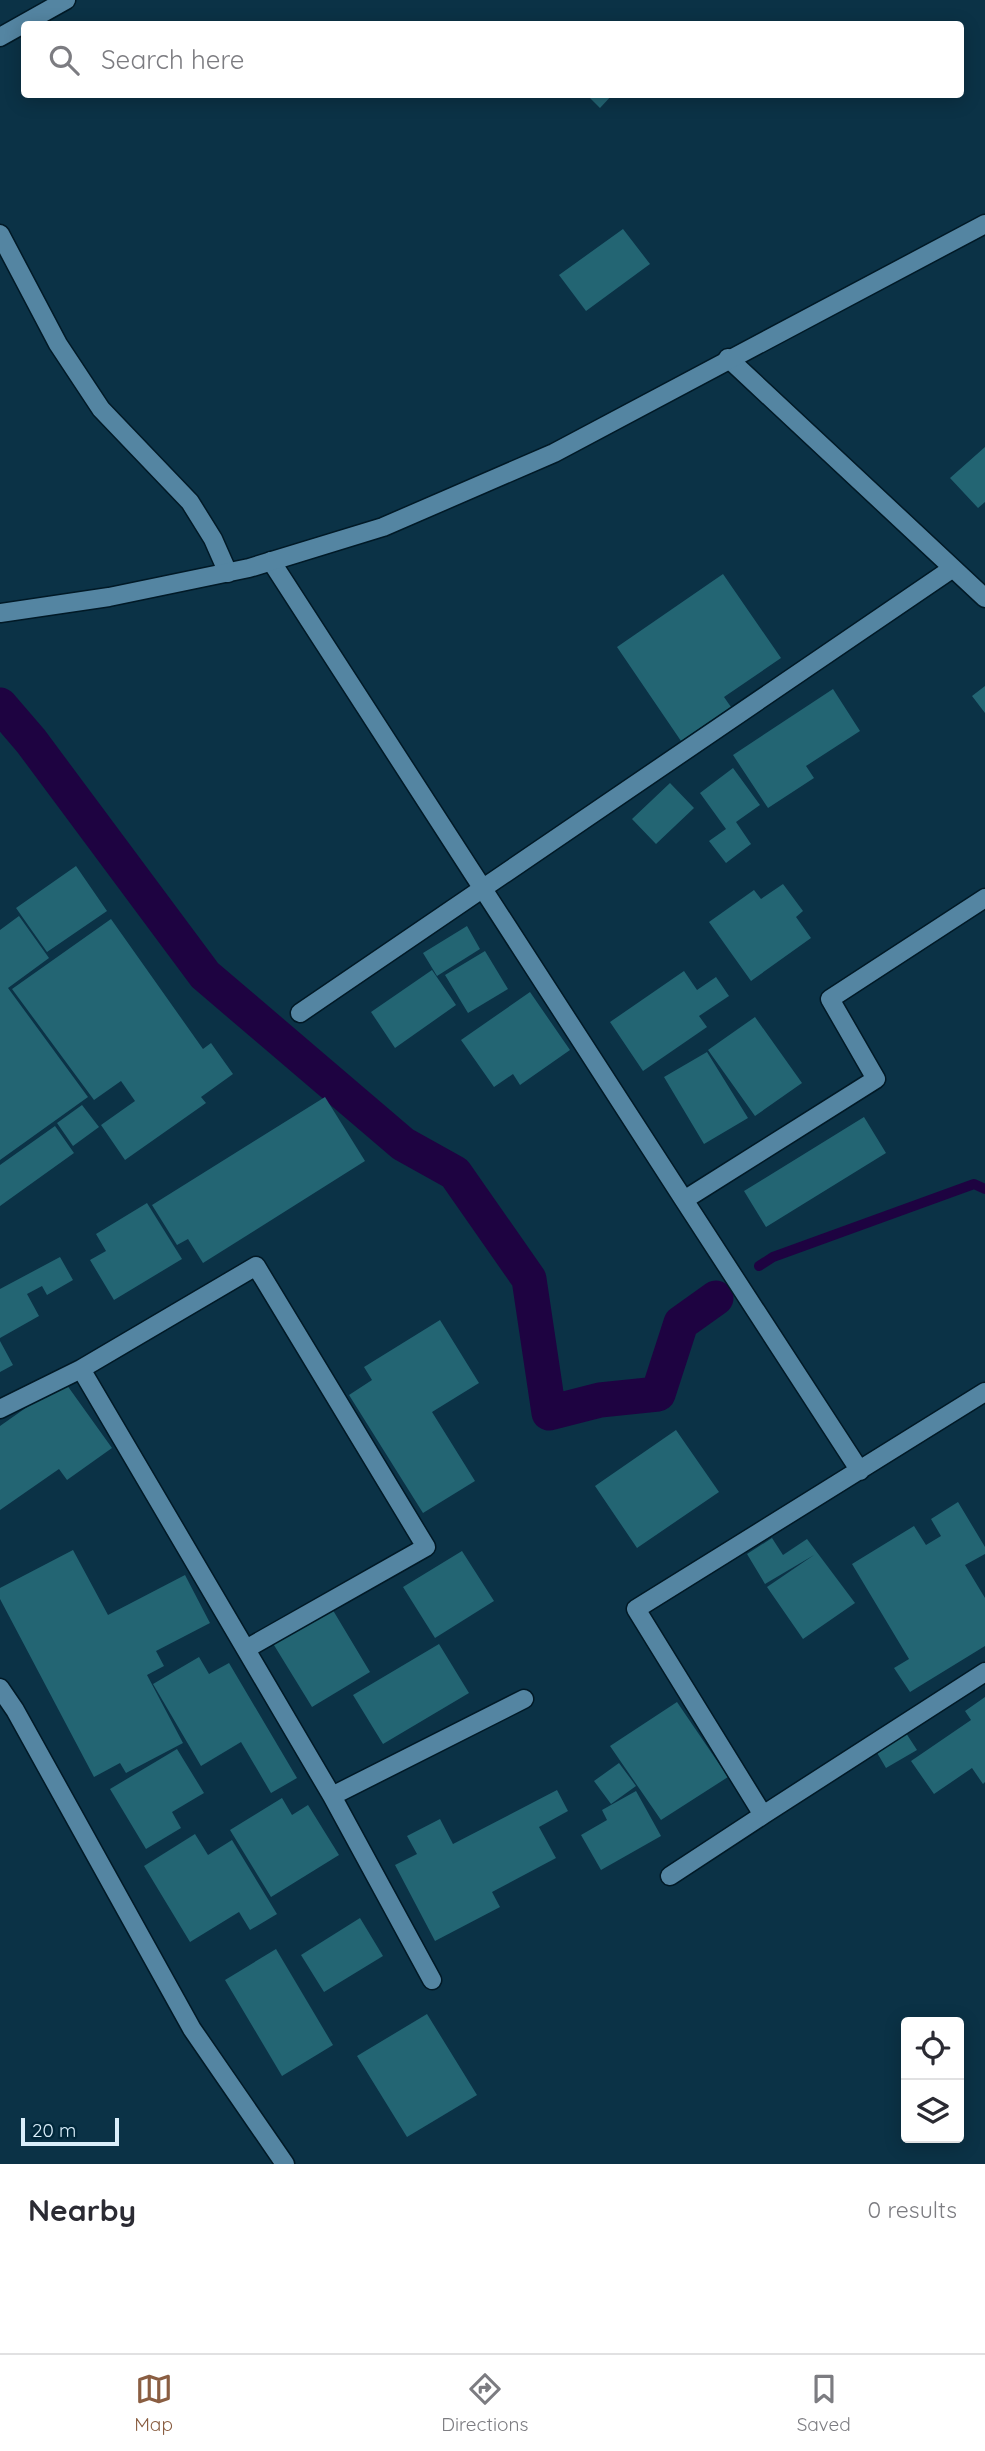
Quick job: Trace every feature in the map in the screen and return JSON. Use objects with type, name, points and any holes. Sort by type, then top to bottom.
[{"type":"street","points":[[29,21],[66,0]]},
{"type":"street","points":[[0,37],[21,25]]},
{"type":"street","points":[[3,612],[109,597],[228,573],[383,527],[554,453],[728,358],[985,224]]},
{"type":"street","points":[[0,234],[58,344],[101,409],[190,502],[213,539],[228,573]]},
{"type":"street","points":[[728,358],[985,598]]},
{"type":"street","points":[[271,561],[860,1471]]},
{"type":"street","points":[[300,1013],[953,568]]},
{"type":"street","points":[[684,1200],[876,1079],[831,999],[985,898]]},
{"type":"street","points":[[0,1409],[81,1369],[256,1266],[426,1547],[246,1649]]},
{"type":"street","points":[[81,1369],[332,1796],[432,1980]]},
{"type":"street","points":[[764,1815],[636,1609],[985,1392]]},
{"type":"street","points":[[670,1877],[985,1672]]},
{"type":"street","points":[[0,1688],[22,1722],[192,2029],[285,2164]]},
{"type":"street","points":[[332,1796],[524,1699]]},
{"type":"building","points":[[590,98],[609,98],[600,108]]},
{"type":"building","points":[[623,229],[650,264],[586,311],[559,275]]},
{"type":"building","points":[[985,447],[985,502],[978,508],[950,478]]},
{"type":"building","points":[[723,574],[781,658],[724,697],[731,707],[681,741],[617,647]]},
{"type":"building","points":[[985,686],[985,713],[972,696]]},
{"type":"building","points":[[833,689],[860,731],[806,766],[814,778],[768,808],[733,755]]},
{"type":"building","points":[[733,768],[760,805],[736,822],[751,844],[726,863],[709,841],[726,829],[700,793]]},
{"type":"building","points":[[670,783],[694,808],[656,844],[632,819]]},
{"type":"building","points":[[76,866],[107,911],[47,952],[16,908]]},
{"type":"building","points":[[783,884],[803,911],[796,917],[811,938],[751,981],[709,922],[754,890],[761,899]]},
{"type":"building","points":[[19,916],[49,958],[8,988],[88,1097],[0,1160],[0,930]]},
{"type":"building","points":[[111,919],[203,1049],[211,1043],[233,1074],[201,1097],[206,1103],[125,1160],[101,1125],[135,1101],[121,1081],[94,1100],[12,989]]},
{"type":"building","points":[[467,926],[480,949],[437,976],[423,953]]},
{"type":"building","points":[[485,951],[508,989],[468,1013],[445,975]]},
{"type":"building","points":[[432,970],[456,1005],[395,1048],[371,1012]]},
{"type":"building","points":[[684,971],[697,990],[716,977],[729,996],[699,1016],[707,1027],[643,1071],[610,1022]]},
{"type":"building","points":[[530,992],[570,1050],[520,1085],[513,1074],[494,1087],[461,1040]]},
{"type":"building","points":[[755,1017],[802,1083],[755,1116],[708,1050]]},
{"type":"building","points":[[707,1052],[748,1118],[704,1144],[664,1077]]},
{"type":"building","points":[[325,1097],[365,1161],[203,1263],[188,1239],[177,1245],[152,1205]]},
{"type":"building","points":[[82,1105],[99,1127],[73,1146],[57,1123]]},
{"type":"building","points":[[864,1117],[886,1153],[766,1227],[744,1191]]},
{"type":"building","points":[[55,1126],[74,1153],[0,1206],[0,1165]]},
{"type":"building","points":[[147,1203],[182,1259],[114,1300],[90,1260],[106,1251],[96,1234]]},
{"type":"building","points":[[60,1257],[73,1280],[47,1295],[42,1286],[27,1294],[39,1316],[0,1338],[0,1289]]},
{"type":"building","points":[[440,1320],[479,1383],[432,1412],[475,1481],[423,1513],[349,1395],[372,1380],[364,1367]]},
{"type":"building","points":[[0,1341],[13,1365],[0,1372]]},
{"type":"building","points":[[64,1381],[112,1448],[67,1480],[59,1469],[0,1510],[0,1426]]},
{"type":"building","points":[[676,1430],[719,1492],[637,1548],[595,1486]]},
{"type":"building","points":[[958,1502],[985,1547],[985,1554],[965,1565],[985,1598],[985,1646],[910,1692],[894,1668],[909,1659],[852,1564],[914,1526],[926,1545],[941,1536],[931,1519]]},
{"type":"building","points":[[772,1538],[783,1555],[807,1539],[855,1603],[803,1639],[767,1587],[814,1555],[765,1584],[747,1554]]},
{"type":"building","points":[[73,1550],[108,1615],[185,1575],[210,1623],[156,1651],[164,1666],[147,1675],[183,1743],[126,1773],[120,1763],[94,1777],[0,1599],[0,1588]]},
{"type":"building","points":[[462,1551],[494,1601],[435,1638],[403,1587]]},
{"type":"building","points":[[328,1602],[370,1672],[312,1707],[269,1637]]},
{"type":"building","points":[[439,1644],[469,1693],[383,1744],[353,1695]]},
{"type":"building","points":[[199,1657],[209,1674],[229,1663],[297,1778],[271,1793],[241,1742],[201,1766],[153,1684]]},
{"type":"building","points":[[985,1697],[985,1782],[983,1784],[972,1768],[934,1794],[911,1761],[971,1720],[965,1711]]},
{"type":"building","points":[[677,1702],[728,1777],[661,1820],[610,1746]]},
{"type":"building","points":[[906,1733],[917,1750],[886,1768],[876,1751]]},
{"type":"building","points":[[177,1749],[204,1793],[172,1812],[181,1828],[146,1849],[110,1789]]},
{"type":"building","points":[[619,1763],[636,1786],[611,1804],[594,1781]]},
{"type":"building","points":[[557,1790],[568,1811],[539,1827],[556,1858],[492,1892],[500,1907],[435,1941],[395,1865],[417,1854],[407,1836],[440,1819],[453,1844]]},
{"type":"building","points":[[636,1791],[661,1836],[601,1870],[581,1835],[607,1820],[602,1810]]},
{"type":"building","points":[[282,1798],[292,1815],[308,1805],[339,1855],[271,1897],[230,1830]]},
{"type":"building","points":[[195,1834],[208,1855],[232,1840],[277,1914],[250,1930],[239,1912],[190,1942],[144,1866]]},
{"type":"building","points":[[360,1918],[383,1956],[324,1992],[301,1955]]},
{"type":"building","points":[[276,1949],[333,2045],[282,2076],[225,1980]]},
{"type":"building","points":[[427,2014],[477,2095],[407,2137],[357,2056]]},
{"type":"waterway","points":[[0,705],[31,741],[205,975],[403,1144],[455,1173],[529,1279],[549,1413],[600,1400],[658,1394],[681,1323],[716,1298]]},
{"type":"waterway","points":[[759,1266],[773,1257],[974,1184],[985,1189]]}]
